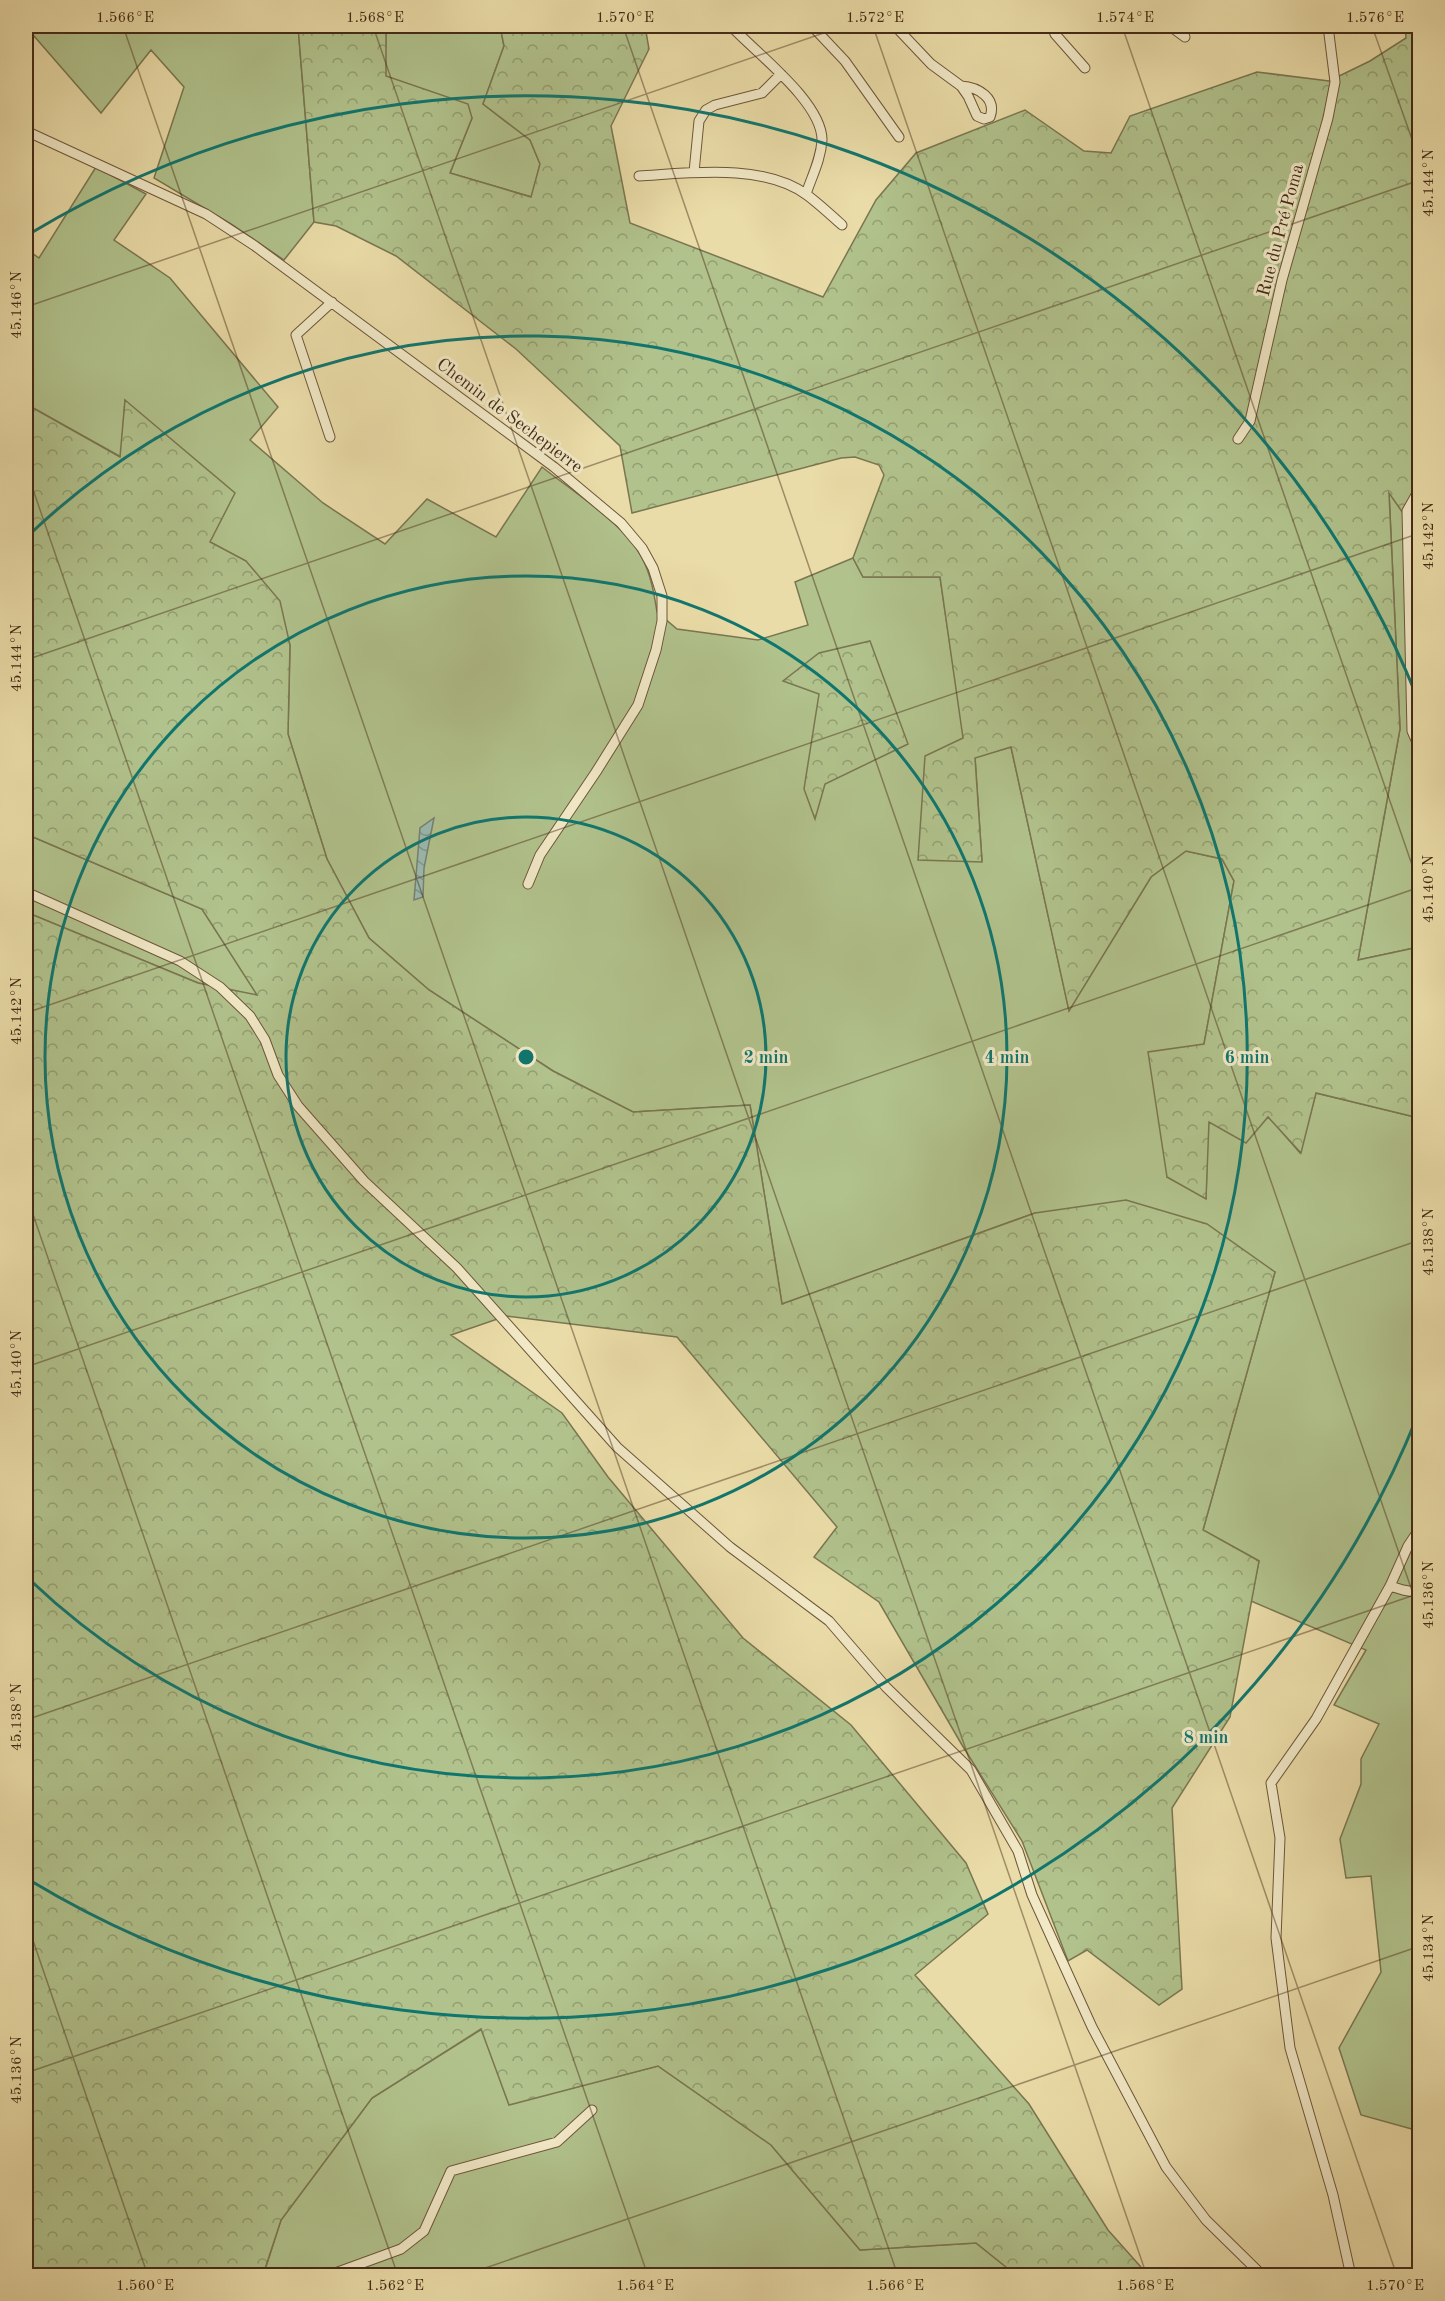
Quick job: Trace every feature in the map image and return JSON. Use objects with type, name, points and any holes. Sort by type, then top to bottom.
[{"type":"street","points":[[732,26],[806,99],[822,137],[820,157],[806,194]]},
{"type":"street","points":[[812,26],[845,61],[899,137]]},
{"type":"street","points":[[895,26],[931,64],[961,86]]},
{"type":"street","points":[[1052,26],[1055,34],[1085,68]]},
{"type":"street","points":[[1170,26],[1185,37]]},
{"type":"street","name":"Rue du Pré Poma","points":[[1238,440],[1250,421],[1282,279],[1335,82],[1328,26]]},
{"type":"street","points":[[694,172],[699,121],[706,111],[715,105],[762,93],[781,75]]},
{"type":"street","name":"Chemin de Sechepierre","points":[[26,131],[206,214],[255,246],[554,466],[621,523],[642,548],[653,568],[662,596],[662,621],[656,650],[638,705],[540,855],[528,884]]},
{"type":"street","points":[[639,176],[694,172],[742,172],[784,183],[806,194],[842,225]]},
{"type":"street","points":[[330,437],[296,335],[332,302]]},
{"type":"street","points":[[1419,488],[1407,511],[1412,731],[1419,749]]},
{"type":"street","points":[[26,892],[180,961],[219,987],[250,1016],[265,1041],[278,1076],[298,1106],[364,1181],[457,1268],[616,1447],[730,1547],[829,1621],[886,1687],[971,1770],[1018,1851],[1032,1895],[1062,1964],[1121,2084],[1166,2167],[1206,2220],[1263,2276]]},
{"type":"street","points":[[1352,2276],[1333,2195],[1290,2048],[1276,1938],[1280,1838],[1271,1783],[1316,1719],[1390,1586],[1419,1528]]},
{"type":"street","points":[[1390,1586],[1419,1593]]},
{"type":"street","points":[[327,2276],[401,2249],[423,2231],[451,2171],[557,2142],[591,2110]]},
{"type":"green space","points":[[26,26],[298,26],[314,222],[284,260],[231,224],[154,178],[184,87],[151,50],[101,113],[34,36],[26,41]]},
{"type":"green space","points":[[298,26],[386,26],[386,76],[468,104],[472,118],[450,173],[531,197],[540,164],[530,140],[483,104],[504,46],[500,26],[645,26],[649,49],[611,126],[630,223],[823,297],[876,200],[916,153],[1025,110],[1084,151],[1111,153],[1130,116],[1257,72],[1329,81],[1370,61],[1406,38],[1405,26],[1419,26],[1419,536],[1389,493],[1400,729],[1358,960],[1419,947],[1419,1118],[1316,1093],[1301,1153],[1268,1117],[1246,1143],[1209,1122],[1206,1199],[1167,1177],[1148,1052],[1204,1044],[1234,881],[1222,859],[1186,851],[1151,877],[1069,1011],[1011,747],[975,758],[982,862],[918,860],[925,756],[963,738],[940,577],[863,577],[853,558],[884,475],[879,465],[855,457],[841,458],[632,513],[620,446],[516,349],[396,256],[336,226],[314,222]]},
{"type":"green space","points":[[386,26],[500,26],[504,46],[483,104],[530,140],[540,164],[532,197],[450,173],[472,118],[385,76]]},
{"type":"green space","points":[[96,167],[146,194],[114,240],[170,278],[278,407],[250,440],[323,503],[385,544],[427,499],[496,537],[542,467],[611,521],[634,545],[648,571],[657,612],[677,629],[758,640],[808,625],[795,582],[853,558],[863,577],[940,577],[982,861],[975,757],[1011,747],[1069,1010],[1151,877],[1186,851],[1222,859],[1234,881],[1204,1044],[1167,1177],[1206,1198],[1208,1122],[1268,1116],[1300,1153],[1316,1093],[1419,1118],[1419,2131],[1361,2115],[1339,2048],[1381,1972],[1371,1876],[1346,1878],[1340,1839],[1361,1784],[1361,1759],[1379,1724],[1334,1705],[1366,1650],[1251,1601],[1259,1561],[1203,1530],[1275,1272],[1035,1213],[782,1304],[750,1105],[633,1112],[553,1071],[429,990],[369,938],[327,859],[288,734],[290,645],[246,561],[210,542],[125,401],[121,457],[26,404],[26,249],[39,258]]},
{"type":"green space","points":[[125,400],[235,493],[210,542],[246,561],[280,601],[290,645],[288,734],[327,859],[369,938],[429,990],[553,1071],[633,1112],[750,1105],[782,1304],[1035,1213],[1126,1200],[1207,1224],[1275,1272],[1203,1530],[1259,1561],[1230,1717],[1172,1808],[1182,1989],[1159,2005],[1087,1950],[1068,1961],[1022,1841],[962,1745],[879,1602],[814,1557],[837,1527],[677,1337],[506,1316],[451,1335],[562,1413],[608,1477],[743,1638],[851,1725],[966,1863],[988,1914],[915,1975],[1029,2104],[1108,2230],[1148,2275],[1016,2275],[976,2243],[860,2250],[771,2145],[658,2066],[509,2105],[481,2029],[372,2098],[281,2220],[263,2275],[26,2275],[26,912],[198,983],[257,995],[202,909],[26,834],[26,404],[120,457]]},
{"type":"green space","points":[[1389,492],[1419,536],[1419,947],[1358,960],[1400,729]]},
{"type":"green space","points":[[870,641],[908,744],[825,784],[815,819],[804,789],[819,694],[783,681],[819,653]]},
{"type":"green space","points":[[26,834],[202,909],[258,996],[198,983],[26,912]]},
{"type":"green space","points":[[482,2029],[509,2104],[658,2066],[771,2145],[860,2250],[976,2243],[1016,2275],[263,2276],[281,2220],[372,2098]]},
{"type":"water","points":[[434,818],[424,868],[423,897],[414,900],[420,828]]}]
